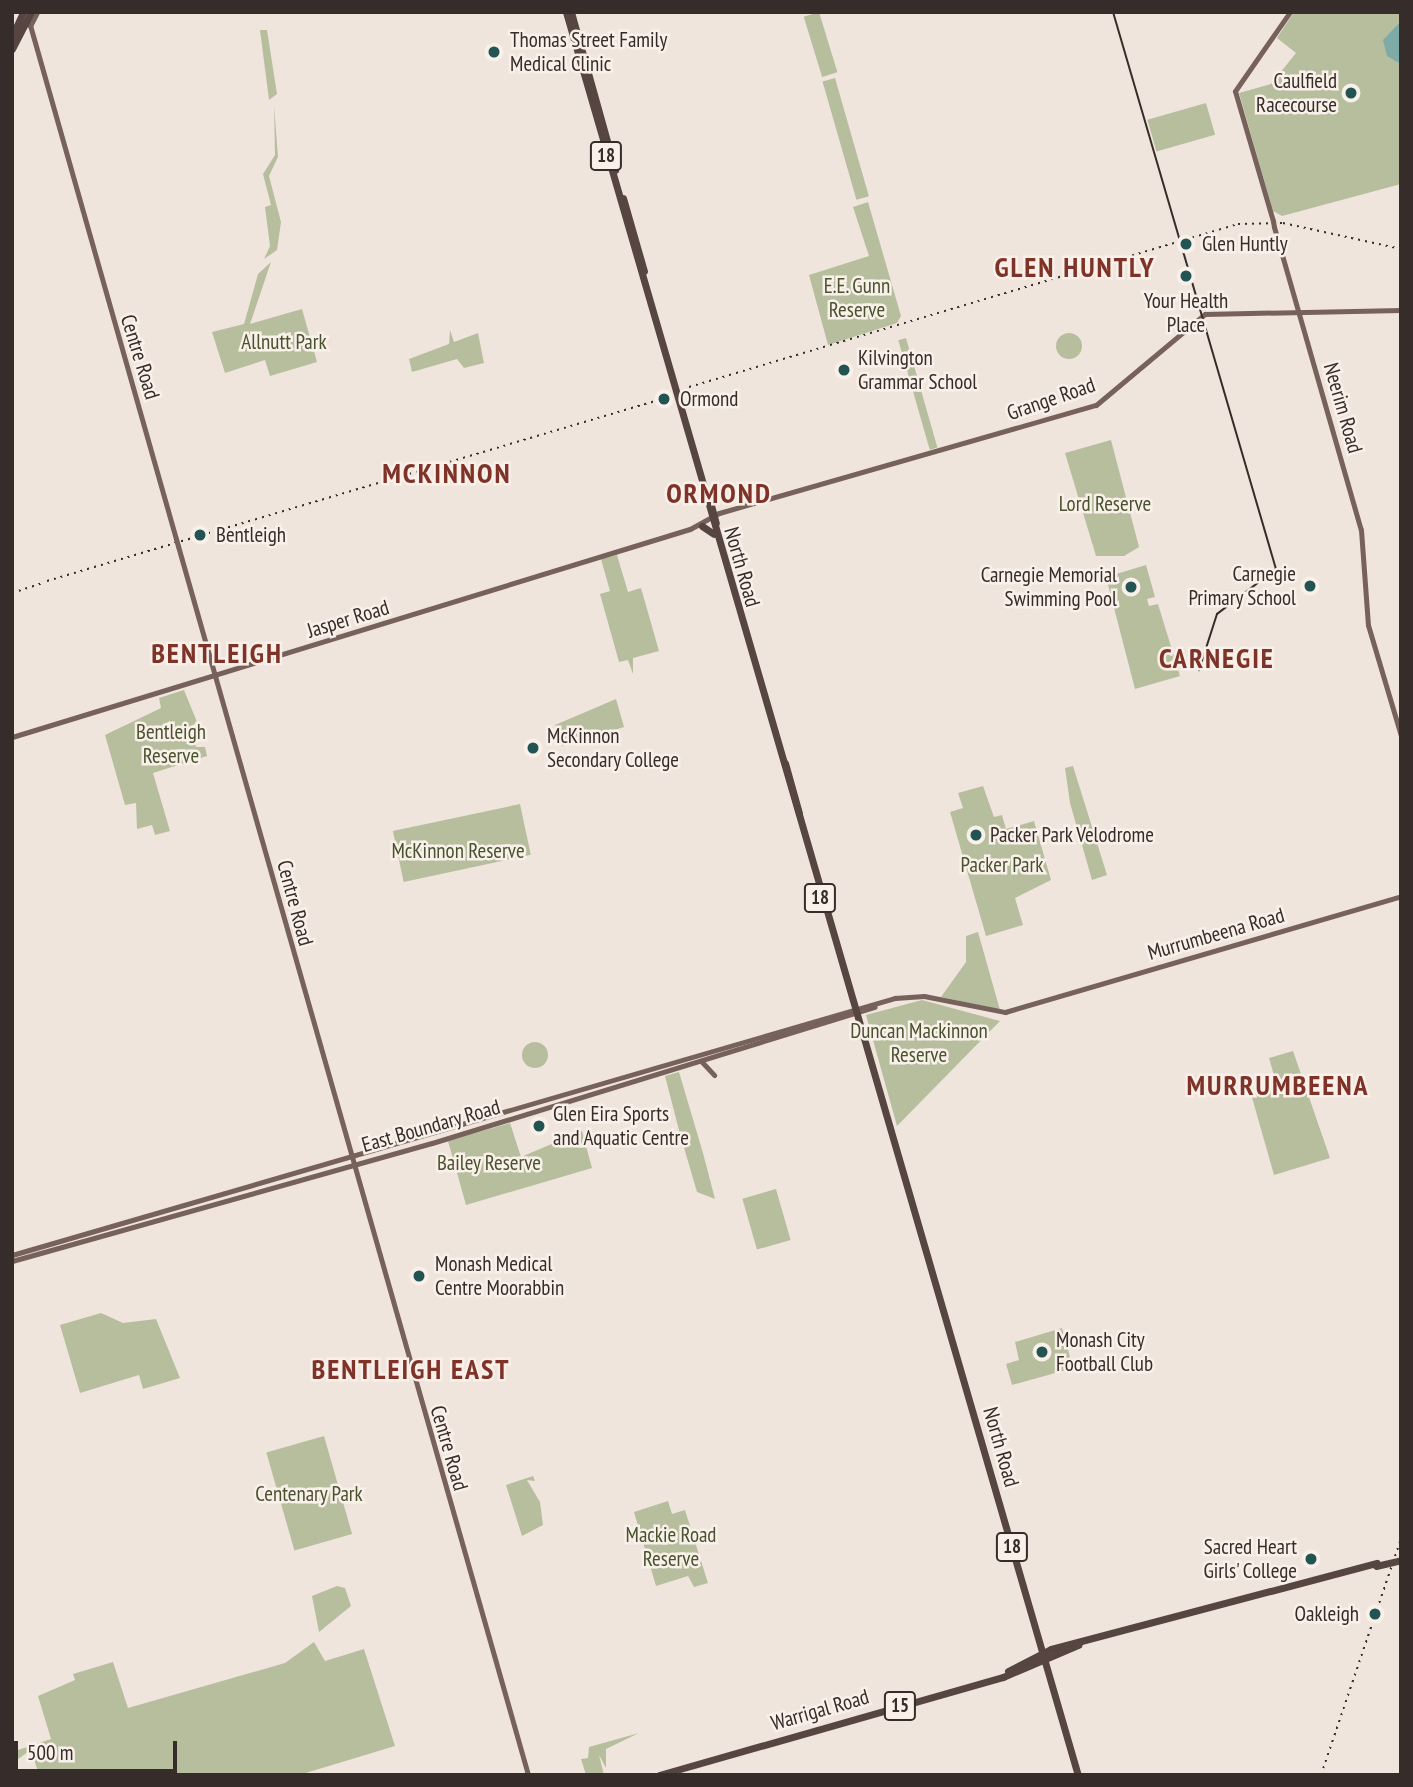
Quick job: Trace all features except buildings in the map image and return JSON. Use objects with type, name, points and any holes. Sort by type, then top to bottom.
[{"type":"highway","name":"North Road","points":[[568,12],[826,913],[860,1008],[892,1129],[1078,1775]]},
{"type":"highway","points":[[12,49],[26,16]]},
{"type":"highway","name":"North Road","points":[[712,518],[779,750]]},
{"type":"highway","points":[[702,526],[715,534]]},
{"type":"highway","name":"Warrigal Road","points":[[659,1775],[992,1679],[1054,1651],[1323,1575],[1401,1558]]},
{"type":"highway","points":[[1038,1642],[1054,1651],[1046,1670],[1030,1662],[1038,1642]]},
{"type":"main road","points":[[26,16],[37,12]]},
{"type":"main road","name":"Neerim Road","points":[[1290,12],[1235,91],[1361,530],[1368,625],[1401,736]]},
{"type":"main road","name":"Centre Road","points":[[26,16],[178,546],[350,1164],[528,1775]]},
{"type":"main road","points":[[15,39],[32,40]]},
{"type":"main road","name":"Grange Road","points":[[712,518],[1096,405],[1204,314],[1401,310]]},
{"type":"main road","name":"Jasper Road","points":[[12,737],[215,678],[702,526],[712,518]]},
{"type":"main road","name":"Jasper Road","points":[[693,528],[712,518]]},
{"type":"main road","name":"Murrumbeena Road","points":[[860,1008],[920,995],[1004,1014],[1401,896]]},
{"type":"main road","name":"East Boundary Road","points":[[12,1255],[112,1226],[387,1156],[860,1008]]},
{"type":"main road","name":"East Boundary Road","points":[[350,1164],[357,1158],[602,1086],[612,1086],[724,1055],[860,1008]]},
{"type":"main road","points":[[711,1066],[724,1055]]},
{"type":"main road","points":[[701,1062],[714,1075]]},
{"type":"main road","points":[[345,1145],[357,1158]]},
{"type":"main road","points":[[380,1152],[387,1156]]},
{"type":"main road","name":"East Boundary Road","points":[[12,1261],[319,1169],[334,1169]]},
{"type":"main road","points":[[112,1226],[126,1228]]},
{"type":"green space","points":[[819,12],[837,72],[822,77],[804,17]]},
{"type":"green space","name":"Caulfield Racecourse","points":[[1294,12],[1401,12],[1401,184],[1282,216],[1273,211],[1239,93],[1271,84],[1296,53],[1277,38]]},
{"type":"green space","points":[[260,30],[267,30],[277,94],[269,100]]},
{"type":"green space","points":[[835,78],[869,196],[856,200],[823,82]]},
{"type":"green space","points":[[1206,103],[1215,135],[1156,152],[1147,120]]},
{"type":"green space","points":[[274,105],[278,157],[269,176],[281,222],[277,250],[264,259],[270,246],[265,207],[271,205],[263,174],[275,155]]},
{"type":"green space","name":"E.E. Gunn Reserve","points":[[868,202],[901,316],[897,323],[828,345],[809,275],[869,256],[853,207]]},
{"type":"green space","name":"Allnutt Park","points":[[271,262],[250,324],[302,309],[317,362],[270,376],[265,360],[225,373],[212,332],[244,324],[258,274]]},
{"type":"green space","points":[[450,330],[454,342],[478,333],[484,363],[464,368],[457,359],[412,372],[409,359],[449,344]]},
{"type":"green space","points":[[1069,333],[1078,337],[1082,346],[1078,355],[1069,359],[1060,355],[1056,346],[1060,337]]},
{"type":"green space","points":[[906,338],[937,448],[930,450],[898,340]]},
{"type":"green space","name":"Lord Reserve","points":[[1111,440],[1139,547],[1124,556],[1096,556],[1065,453]]},
{"type":"green space","points":[[617,555],[628,592],[641,588],[659,651],[633,658],[633,674],[628,660],[619,662],[600,594],[610,591],[601,559]]},
{"type":"green space","points":[[1146,565],[1155,597],[1147,599],[1149,606],[1158,604],[1180,676],[1135,689],[1106,577]]},
{"type":"green space","name":"Bentleigh Reserve","points":[[184,690],[197,722],[190,727],[196,747],[205,747],[207,756],[153,773],[170,831],[155,835],[152,825],[137,829],[136,803],[125,805],[105,735],[161,708],[159,698]]},
{"type":"green space","points":[[616,699],[624,727],[562,746],[555,725]]},
{"type":"green space","points":[[1073,766],[1107,875],[1092,880],[1070,803],[1065,768]]},
{"type":"green space","name":"Packer Park","points":[[983,786],[994,817],[1002,815],[1006,829],[1034,821],[1051,880],[1015,898],[1023,925],[986,936],[950,812],[963,808],[958,793]]},
{"type":"green space","name":"McKinnon Reserve","points":[[520,804],[531,855],[404,882],[393,831]]},
{"type":"green space","points":[[978,932],[1000,1010],[941,997],[966,962],[966,936]]},
{"type":"green space","name":"Duncan Mackinnon Reserve","points":[[922,1000],[1000,1021],[897,1126],[866,1015]]},
{"type":"green space","points":[[535,1042],[544,1046],[548,1055],[544,1064],[535,1068],[526,1064],[522,1055],[526,1046]]},
{"type":"green space","points":[[1293,1051],[1330,1158],[1274,1175],[1251,1094],[1277,1086],[1269,1058]]},
{"type":"green space","points":[[679,1072],[715,1199],[697,1192],[680,1134],[665,1076]]},
{"type":"green space","name":"Bailey Reserve","points":[[510,1123],[521,1157],[582,1131],[592,1168],[466,1205],[448,1141]]},
{"type":"green space","points":[[776,1189],[791,1240],[757,1250],[742,1199]]},
{"type":"green space","points":[[101,1313],[123,1323],[156,1319],[180,1378],[143,1389],[139,1375],[80,1393],[60,1325]]},
{"type":"green space","points":[[1062,1328],[1073,1368],[1012,1385],[1006,1364],[1019,1360],[1015,1342]]},
{"type":"green space","name":"Centenary Park","points":[[324,1436],[352,1534],[294,1551],[266,1453]]},
{"type":"green space","points":[[533,1476],[535,1481],[527,1480],[540,1502],[543,1525],[522,1536],[506,1485]]},
{"type":"green space","name":"Mackie Road Reserve","points":[[668,1501],[672,1514],[685,1510],[708,1583],[694,1587],[688,1576],[656,1586],[634,1512]]},
{"type":"green space","points":[[337,1586],[345,1588],[351,1606],[319,1632],[312,1596]]},
{"type":"green space","points":[[314,1642],[325,1661],[364,1649],[395,1746],[299,1775],[39,1775],[31,1750],[18,1759],[15,1751],[51,1739],[38,1696],[75,1680],[73,1674],[113,1662],[128,1708],[285,1663]]},
{"type":"green space","points":[[639,1733],[606,1749],[606,1768],[599,1755],[604,1775],[586,1775],[581,1759],[588,1758],[589,1747]]},
{"type":"water","points":[[1401,21],[1401,64],[1387,56],[1383,40]]},
{"type":"tram line","points":[[1113,12],[1276,569],[1217,614],[1199,670]]},
{"type":"railway","points":[[689,387],[1238,224],[1283,223],[1401,249]]},
{"type":"railway","points":[[47,581],[672,396]]},
{"type":"railway","points":[[12,593],[43,583]]},
{"type":"railway","points":[[1321,1775],[1401,1539]]},
{"type":"place","name":"Thomas Street Family Medical Clinic","points":[[494,52]]},
{"type":"place","name":"Caulfield Racecourse","points":[[1351,93]]},
{"type":"place","name":"Glen Huntly","points":[[1186,244]]},
{"type":"place","name":"Your Health Place","points":[[1186,276]]},
{"type":"place","name":"Kilvington Grammar School","points":[[844,370]]},
{"type":"place","name":"Ormond","points":[[664,399]]},
{"type":"place","name":"Bentleigh","points":[[200,535]]},
{"type":"place","name":"Carnegie Primary School","points":[[1310,586]]},
{"type":"place","name":"Carnegie Memorial Swimming Pool","points":[[1131,587]]},
{"type":"place","name":"McKinnon Secondary College","points":[[533,748]]},
{"type":"place","name":"Packer Park Velodrome","points":[[976,835]]},
{"type":"place","name":"Glen Eira Sports and Aquatic Centre","points":[[539,1126]]},
{"type":"place","name":"Monash Medical Centre Moorabbin","points":[[419,1276]]},
{"type":"place","name":"Monash City Football Club","points":[[1042,1352]]},
{"type":"place","name":"Sacred Heart Girls' College","points":[[1311,1559]]},
{"type":"place","name":"Oakleigh","points":[[1375,1614]]},
{"type":"district","name":"GLEN HUNTLY","points":[[1075,267]]},
{"type":"district","name":"MCKINNON","points":[[447,473]]},
{"type":"district","name":"ORMOND","points":[[719,493]]},
{"type":"district","name":"BENTLEIGH","points":[[217,653]]},
{"type":"district","name":"CARNEGIE","points":[[1217,658]]},
{"type":"district","name":"MURRUMBEENA","points":[[1278,1085]]},
{"type":"district","name":"BENTLEIGH EAST","points":[[411,1369]]}]
